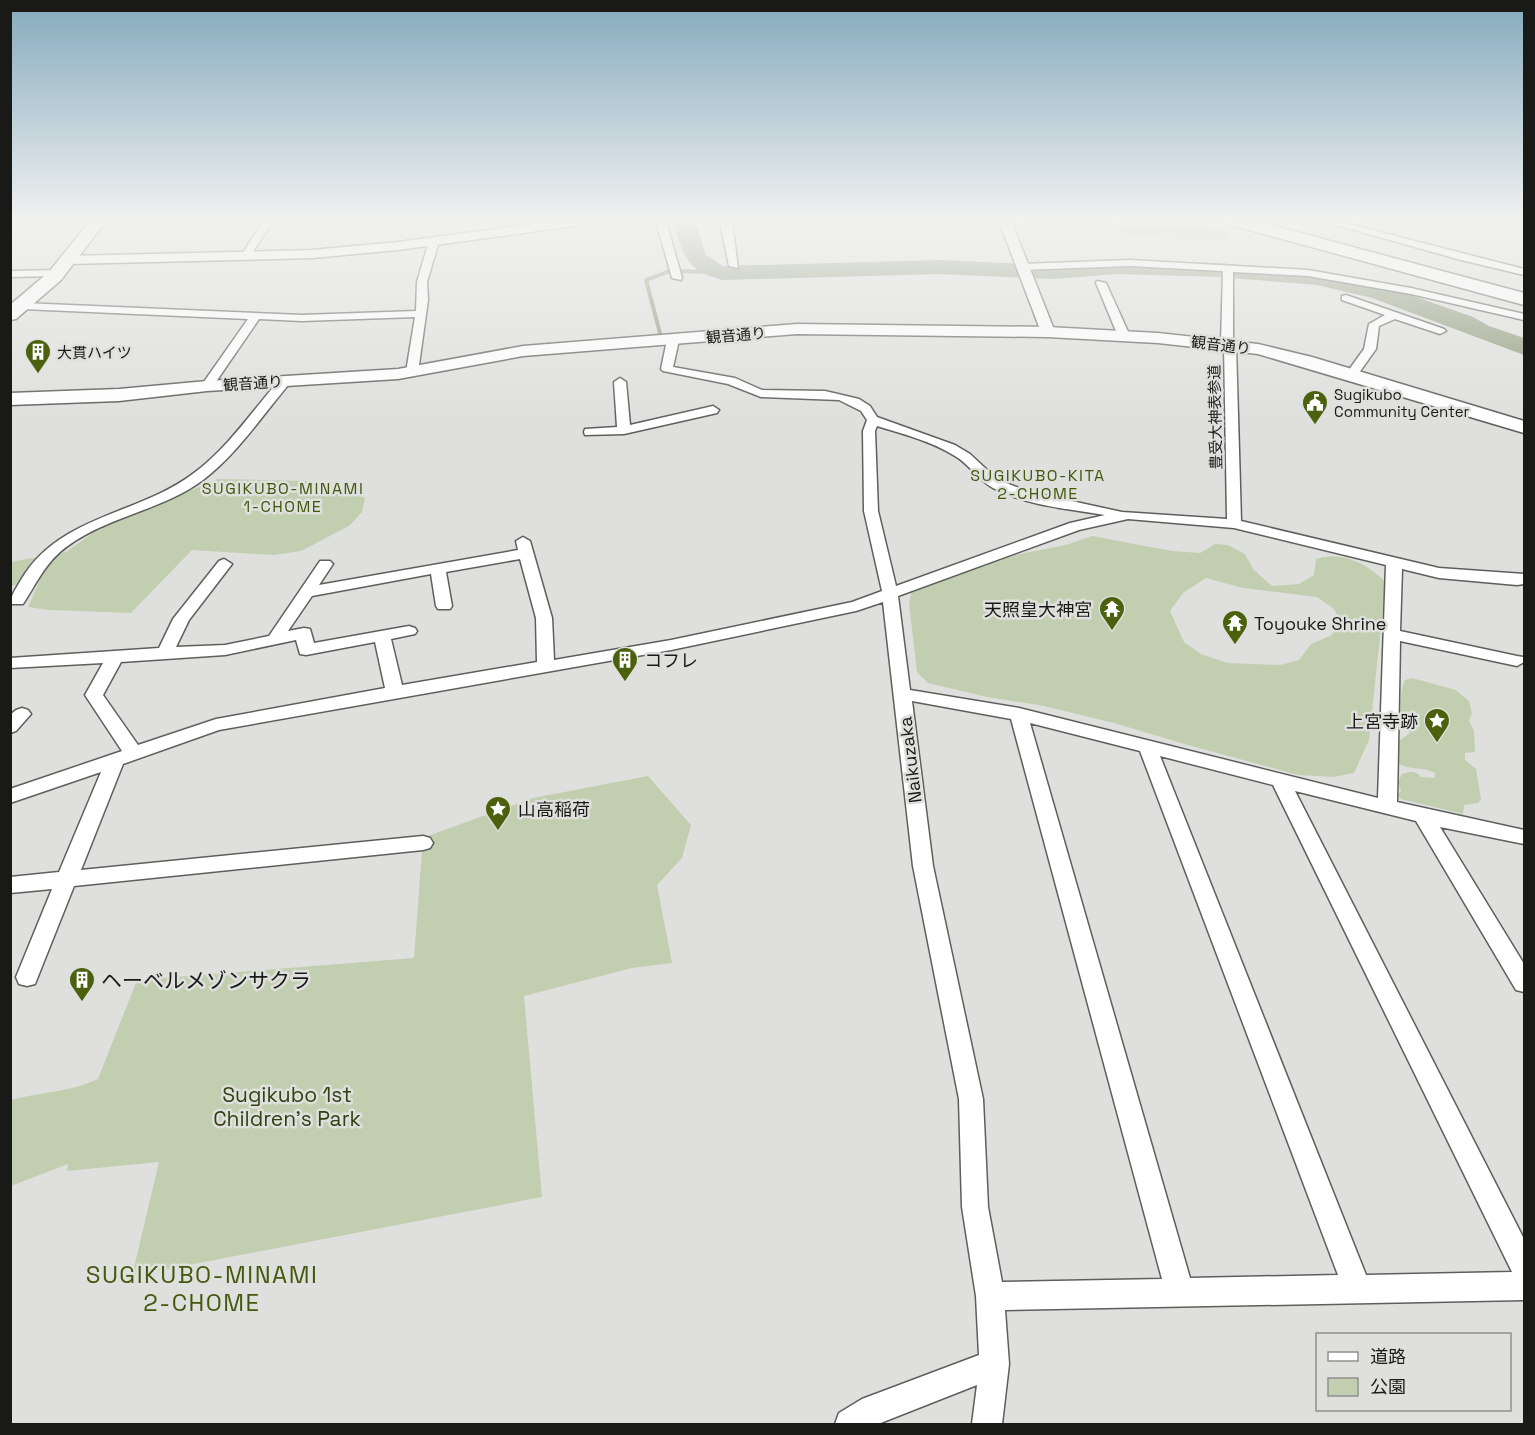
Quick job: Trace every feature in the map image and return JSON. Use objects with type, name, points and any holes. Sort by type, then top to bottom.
[{"type":"highway","points":[[1477,288],[1517,299]]},
{"type":"main road","points":[[17,310],[40,288]]},
{"type":"main road","name":"観音通り","points":[[10,399],[119,394],[412,372],[523,351],[823,329],[1048,332],[1230,345],[1276,353],[1352,374],[1524,428]]},
{"type":"street","points":[[412,372],[423,300],[422,288]]},
{"type":"street","points":[[1030,288],[1048,332]]},
{"type":"street","points":[[1104,288],[1124,336]]},
{"type":"street","name":"豊受大神表参道","points":[[1228,288],[1227,342],[1230,345],[1234,524]]},
{"type":"street","points":[[1392,288],[1524,317]]},
{"type":"street","points":[[1346,298],[1440,331]]},
{"type":"street","points":[[1467,304],[1517,299]]},
{"type":"street","points":[[17,310],[334,318],[419,315]]},
{"type":"street","points":[[1352,374],[1370,349],[1374,324],[1395,315]]},
{"type":"street","points":[[207,386],[256,316]]},
{"type":"street","points":[[672,340],[667,369],[732,381],[765,394],[809,394],[852,400],[863,406],[873,420],[949,447],[968,459],[988,479],[1000,487],[1060,502],[1128,515],[1234,524],[1439,573],[1522,581]]},
{"type":"street","points":[[17,601],[38,566],[65,541],[101,521],[157,499],[198,477],[285,381]]},
{"type":"street","points":[[620,382],[624,430]]},
{"type":"street","points":[[590,432],[624,430],[713,410]]},
{"type":"street","name":"Naikuzaka","points":[[873,420],[869,431],[871,511],[890,594],[923,866],[971,1099],[975,1208],[990,1296],[994,1364],[987,1425]]},
{"type":"street","points":[[10,796],[216,725],[671,645],[856,606],[1075,526],[1128,515]]},
{"type":"street","points":[[306,592],[438,569],[525,547],[544,618],[546,667]]},
{"type":"street","points":[[165,652],[181,619],[224,564]]},
{"type":"street","points":[[274,640],[325,564]]},
{"type":"street","points":[[1387,807],[1394,564]]},
{"type":"street","points":[[438,569],[444,606]]},
{"type":"street","points":[[10,663],[225,650],[304,633],[306,650],[409,631]]},
{"type":"street","points":[[1391,634],[1517,662]]},
{"type":"street","points":[[382,636],[395,692]]},
{"type":"street","points":[[115,657],[94,696],[125,756]]},
{"type":"street","points":[[902,694],[1019,714],[1423,816],[1524,837]]},
{"type":"street","points":[[1019,714],[1180,1292]]},
{"type":"street","points":[[1147,746],[1357,1289]]},
{"type":"street","points":[[27,977],[68,878],[125,756]]},
{"type":"street","points":[[1280,779],[1524,1267]]},
{"type":"street","points":[[1423,816],[1524,983]]},
{"type":"street","points":[[10,885],[423,843]]},
{"type":"street","points":[[990,1296],[1524,1286]]},
{"type":"street","points":[[850,1425],[873,1410],[994,1364]]},
{"type":"green space","points":[[218,479],[309,481],[365,498],[362,512],[349,526],[301,551],[274,555],[192,550],[131,613],[28,607],[40,580],[11,586],[11,562],[66,552],[100,528]]},
{"type":"green space","points":[[1092,536],[1172,551],[1200,553],[1215,544],[1228,545],[1245,554],[1253,569],[1272,586],[1299,584],[1314,575],[1316,559],[1335,556],[1354,560],[1379,575],[1386,582],[1369,740],[1354,773],[1333,777],[1298,775],[1114,723],[1044,706],[987,697],[928,683],[917,672],[909,604],[911,593],[1010,556],[1066,545]],"holes":[[[1206,578],[1243,588],[1317,597],[1334,609],[1341,625],[1330,636],[1311,644],[1299,660],[1280,665],[1228,663],[1201,654],[1184,642],[1170,611],[1183,593]]]},
{"type":"green space","points":[[1412,678],[1456,690],[1469,701],[1472,714],[1469,721],[1474,731],[1475,752],[1465,753],[1465,760],[1476,769],[1481,799],[1478,803],[1464,805],[1463,814],[1401,799],[1398,795],[1401,791],[1398,782],[1402,774],[1412,772],[1421,777],[1435,778],[1435,773],[1405,767],[1396,762],[1396,743],[1410,733],[1399,720],[1403,685],[1405,680]]},
{"type":"green space","name":"Sugikubo 1st Children's Park","points":[[648,776],[691,825],[682,858],[657,885],[672,963],[632,968],[524,996],[542,1197],[132,1276],[159,1162],[67,1171],[68,1164],[11,1186],[11,1100],[77,1087],[98,1079],[137,980],[414,958],[425,837],[533,798]]},
{"type":"waterway","points":[[648,288],[661,337]]},
{"type":"waterway","points":[[1361,288],[1464,322],[1480,331],[1524,347]]},
{"type":"place","name":"大貫ハイツ","points":[[38,375]]},
{"type":"place","name":"Sugikubo Community Center","points":[[1315,426]]},
{"type":"place","name":"天照皇大神宮","points":[[1112,632]]},
{"type":"place","name":"Toyouke Shrine","points":[[1235,646]]},
{"type":"place","name":"コフレ","points":[[625,683]]},
{"type":"place","name":"上宮寺跡","points":[[1437,744]]},
{"type":"place","name":"山高稲荷","points":[[498,832]]},
{"type":"place","name":"ヘーベルメゾンサクラ","points":[[82,1003]]},
{"type":"district","name":"SUGIKUBO-KITA 2-CHOME","points":[[1038,484]]},
{"type":"district","name":"SUGIKUBO-MINAMI 1-CHOME","points":[[283,497]]},
{"type":"district","name":"SUGIKUBO-MINAMI 2-CHOME","points":[[202,1288]]}]
